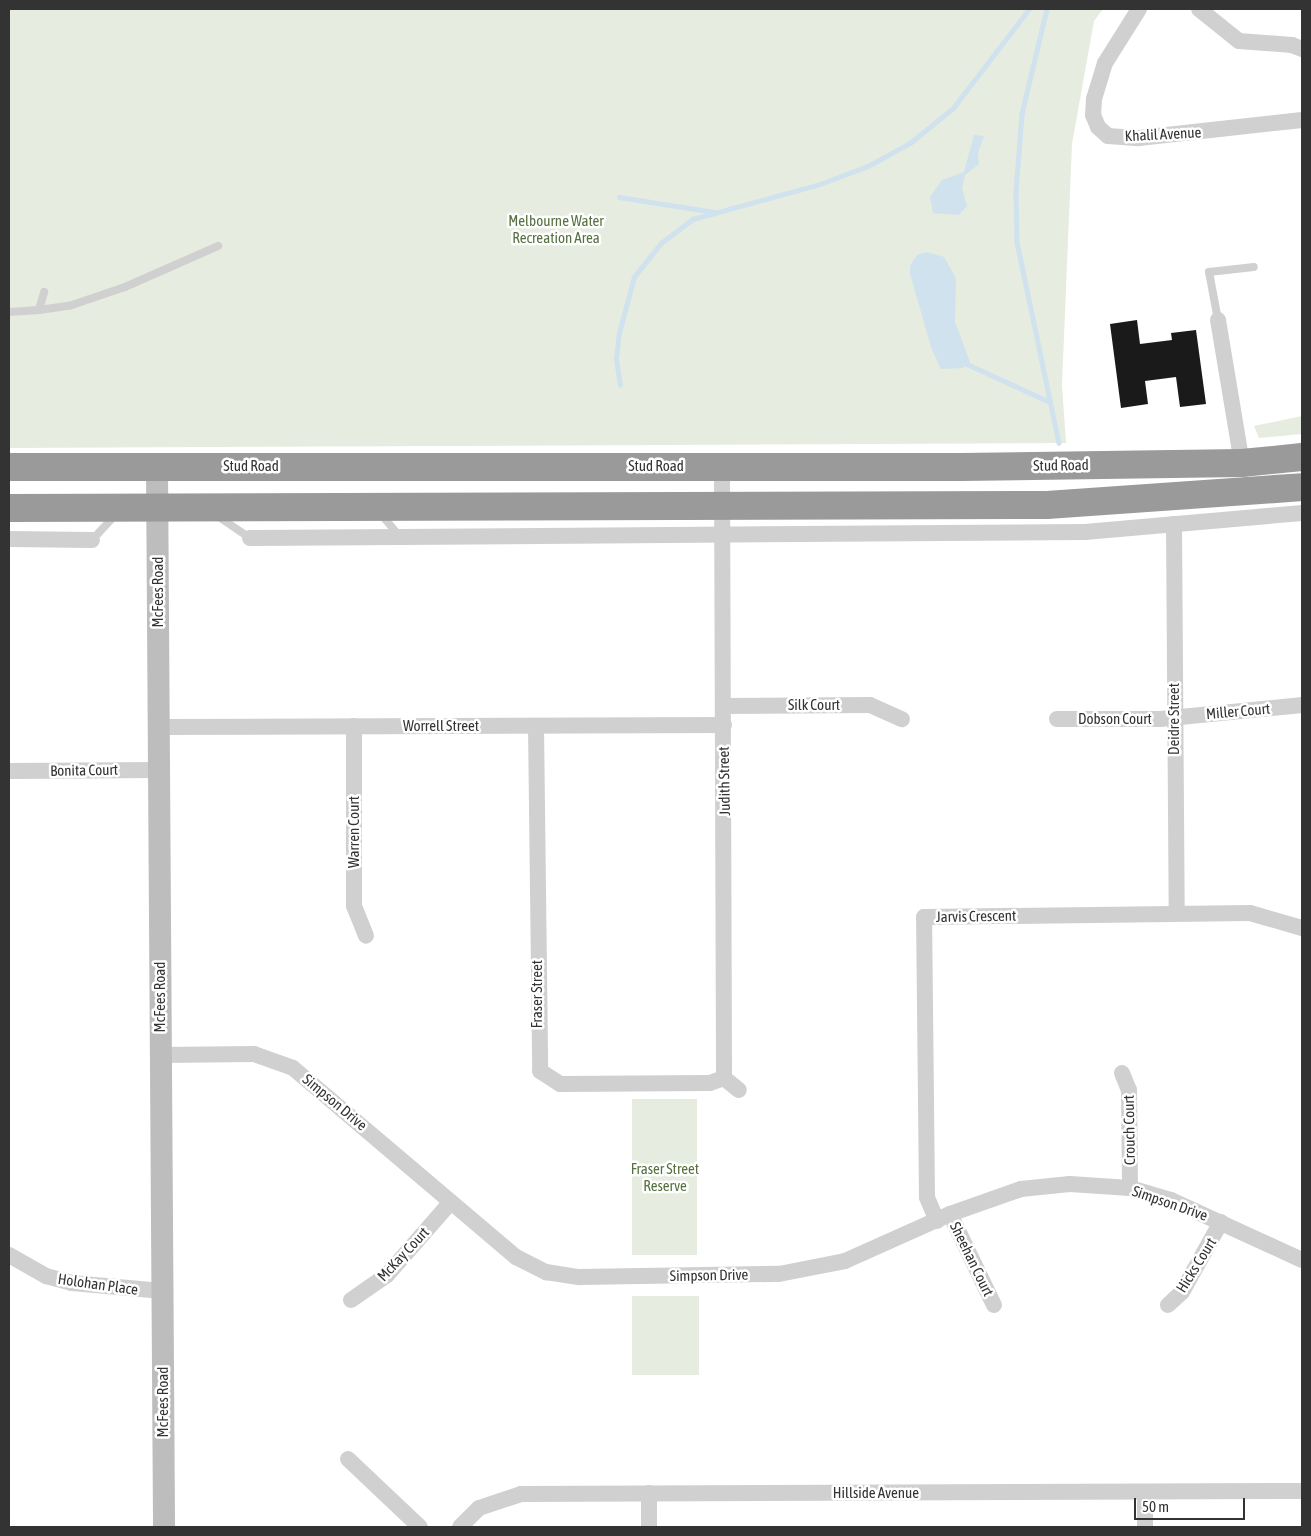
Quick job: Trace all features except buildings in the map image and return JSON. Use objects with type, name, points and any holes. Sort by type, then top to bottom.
[{"type":"highway","name":"Stud Road","points":[[9,467],[1242,463],[1302,457]]},
{"type":"highway","points":[[9,508],[1047,505],[1302,487]]},
{"type":"street","name":"Khalil Avenue","points":[[1140,9],[1105,63],[1094,98],[1093,115],[1098,127],[1108,136],[1140,138],[1302,120]]},
{"type":"street","points":[[1199,9],[1240,42],[1292,44],[1302,49]]},
{"type":"street","points":[[1218,320],[1242,463]]},
{"type":"street","name":"McFees Road","points":[[157,466],[164,1527]]},
{"type":"street","name":"Judith Street","points":[[722,466],[724,535],[724,1078]]},
{"type":"street","points":[[250,538],[1085,532],[1302,513]]},
{"type":"street","name":"Deidre Street","points":[[1174,524],[1173,716],[1177,913]]},
{"type":"street","points":[[9,539],[92,540]]},
{"type":"street","name":"Silk Court","points":[[724,706],[870,705],[902,719]]},
{"type":"street","name":"Miller Court","points":[[1173,716],[1302,705]]},
{"type":"street","name":"Dobson Court","points":[[1057,719],[1173,716]]},
{"type":"street","name":"Worrell Street","points":[[159,727],[724,725]]},
{"type":"street","name":"Warren Court","points":[[354,726],[354,906],[366,936]]},
{"type":"street","name":"Fraser Street","points":[[536,726],[540,1070],[560,1084],[710,1083],[724,1078]]},
{"type":"street","name":"Bonita Court","points":[[9,771],[158,770]]},
{"type":"street","name":"Jarvis Crescent","points":[[944,1217],[927,1197],[924,917],[1250,913],[1302,928]]},
{"type":"street","name":"Simpson Drive","points":[[160,1055],[254,1054],[293,1068],[516,1257],[546,1272],[579,1277],[779,1274],[845,1261],[944,1217],[1021,1189],[1070,1184],[1130,1188],[1221,1222],[1302,1260]]},
{"type":"street","name":"Crouch Court","points":[[1122,1073],[1129,1090],[1130,1188]]},
{"type":"street","points":[[724,1078],[739,1090]]},
{"type":"street","name":"McKay Court","points":[[351,1300],[387,1275],[450,1203]]},
{"type":"street","name":"Sheehan Court","points":[[944,1217],[994,1305]]},
{"type":"street","name":"Hicks Court","points":[[1168,1305],[1182,1292],[1221,1222]]},
{"type":"street","name":"Holohan Place","points":[[9,1255],[46,1276],[72,1283],[163,1291]]},
{"type":"street","points":[[348,1459],[420,1527]]},
{"type":"street","name":"Hillside Avenue","points":[[460,1527],[479,1508],[521,1494],[1302,1491]]},
{"type":"street","points":[[1145,1492],[1146,1527]]},
{"type":"street","points":[[649,1493],[650,1527]]},
{"type":"lane","points":[[9,312],[69,306],[125,287],[218,246]]},
{"type":"lane","points":[[1218,320],[1209,272],[1254,267]]},
{"type":"lane","points":[[39,310],[44,292]]},
{"type":"lane","points":[[374,507],[399,536]]},
{"type":"lane","points":[[205,508],[250,538]]},
{"type":"lane","points":[[92,540],[122,509]]},
{"type":"green space","name":"Melbourne Water Recreation Area","points":[[9,9],[1103,9],[1094,21],[1072,144],[1062,385],[1066,443],[9,448]]},
{"type":"green space","points":[[1302,416],[1302,434],[1259,438],[1254,426]]},
{"type":"green space","name":"Fraser Street Reserve","points":[[632,1099],[697,1099],[697,1255],[632,1255]]},
{"type":"green space","points":[[632,1296],[699,1296],[699,1375],[632,1375]]},
{"type":"water","points":[[974,135],[984,136],[978,153],[979,164],[965,175],[962,188],[967,206],[959,215],[933,213],[930,197],[942,180],[964,172]]},
{"type":"water","points":[[927,252],[944,257],[956,278],[955,322],[970,362],[963,368],[941,369],[932,350],[910,274],[910,266],[917,255]]},
{"type":"waterway","points":[[620,385],[616,360],[619,333],[634,277],[661,243],[693,219],[820,184],[868,166],[910,143],[953,108],[1029,9]]},
{"type":"waterway","points":[[1047,9],[1022,114],[1016,192],[1017,242],[1059,443]]},
{"type":"waterway","points":[[619,197],[714,212]]},
{"type":"waterway","points":[[967,364],[1048,401]]}]
